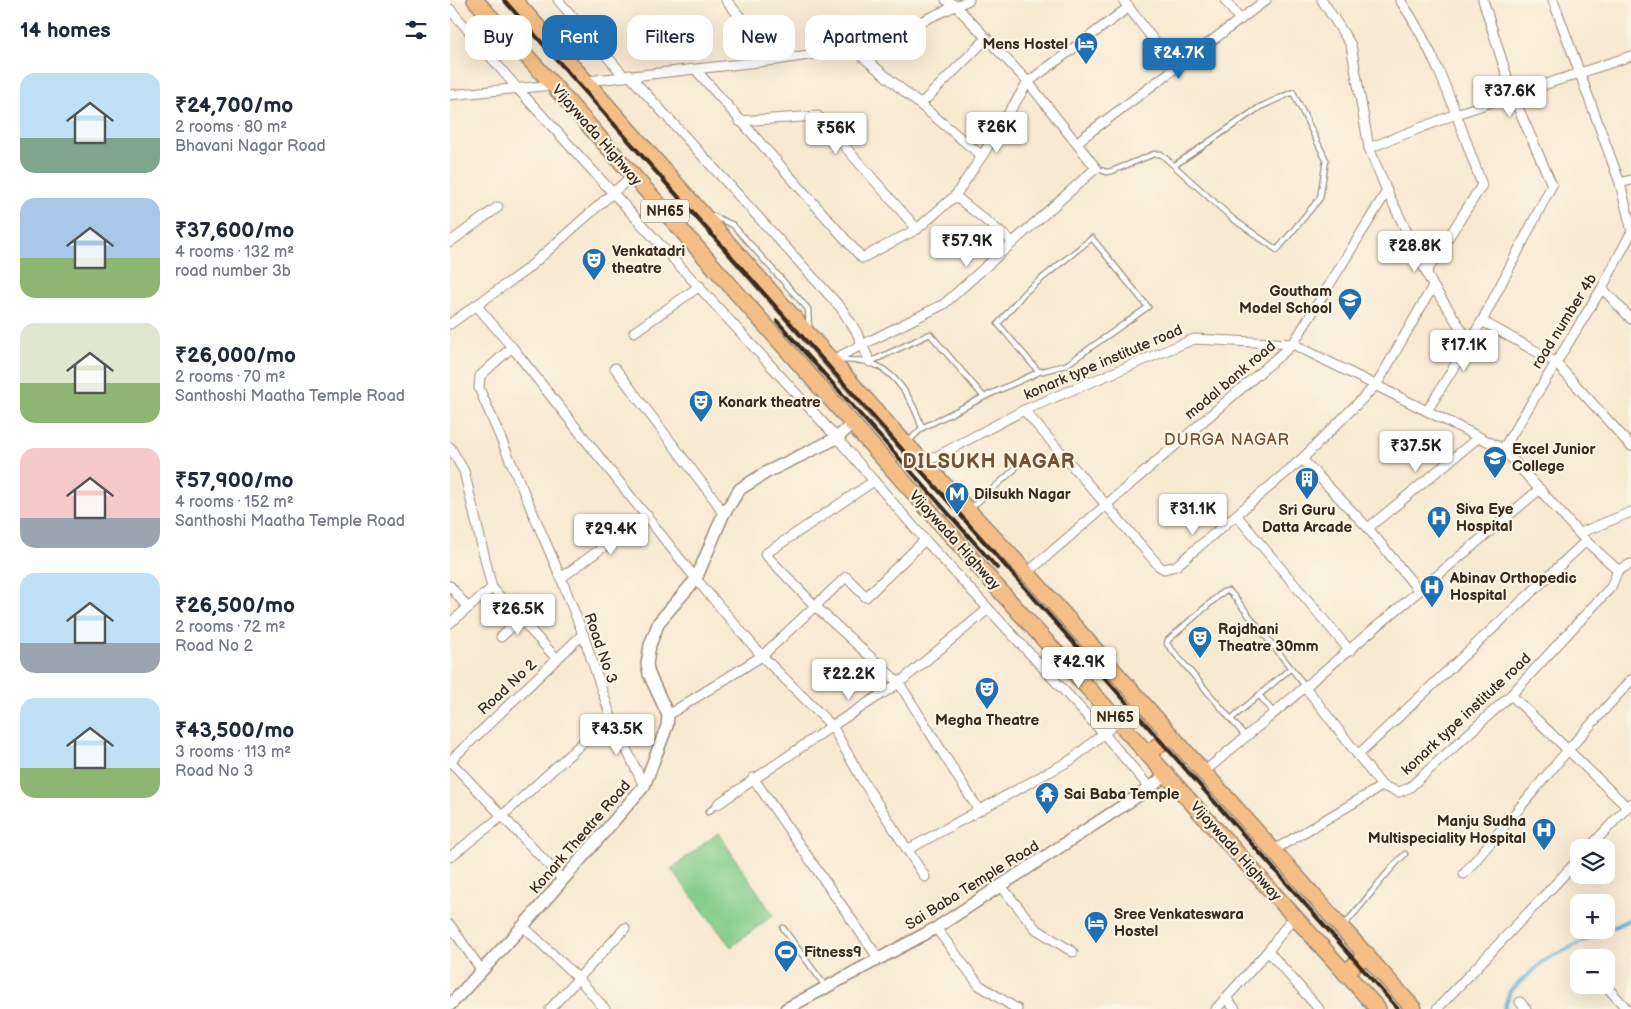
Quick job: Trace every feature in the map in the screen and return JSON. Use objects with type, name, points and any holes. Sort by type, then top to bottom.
[{"type":"highway","name":"Vijaywada Highway","points":[[475,0],[553,84],[852,424],[1378,1009]]},
{"type":"highway","name":"Vijaywada Highway","points":[[514,0],[906,443],[1026,573],[1414,1009]]},
{"type":"highway","points":[[1148,754],[1170,734]]},
{"type":"highway","points":[[1345,972],[1367,954]]},
{"type":"street","points":[[558,0],[841,308],[870,362]]},
{"type":"street","points":[[726,0],[738,15]]},
{"type":"street","points":[[832,360],[944,304],[1096,168],[1028,82],[956,6],[946,0]]},
{"type":"street","points":[[926,19],[968,0]]},
{"type":"street","points":[[1226,0],[1240,20]]},
{"type":"street","points":[[1077,142],[1266,0]]},
{"type":"street","points":[[1322,0],[1351,45],[1369,148],[1387,191],[1433,286],[1469,341]]},
{"type":"street","points":[[1400,0],[1416,23],[1456,114],[1482,185],[1427,271]]},
{"type":"street","points":[[1427,411],[1482,321],[1552,185],[1513,96],[1483,0]]},
{"type":"street","points":[[1553,0],[1620,183],[1631,228]]},
{"type":"street","points":[[696,70],[739,121],[862,258],[917,229],[956,196],[1028,82],[1126,4],[1175,68]]},
{"type":"street","points":[[450,9],[517,88],[700,286],[837,438],[925,540],[1104,734],[1150,788]]},
{"type":"street","points":[[921,104],[986,39]]},
{"type":"street","points":[[1369,148],[1456,114],[1631,56]]},
{"type":"street","points":[[587,82],[776,60]]},
{"type":"street","points":[[867,60],[982,156]]},
{"type":"street","points":[[450,95],[553,84]]},
{"type":"street","points":[[739,121],[818,116],[917,229]]},
{"type":"street","points":[[450,324],[526,270],[633,175]]},
{"type":"street","points":[[1620,183],[1631,180]]},
{"type":"street","name":"modal bank road","points":[[1026,573],[1293,344],[1387,191]]},
{"type":"street","points":[[956,196],[1012,242]]},
{"type":"street","points":[[450,242],[498,207]]},
{"type":"street","name":"road number 4b","points":[[1503,449],[1602,288],[1631,233]]},
{"type":"street","points":[[634,332],[700,286]]},
{"type":"street","points":[[1024,410],[1104,505],[1159,566],[1164,569],[1176,566],[1302,459],[1377,384],[1433,286]]},
{"type":"street","points":[[1602,288],[1630,317]]},
{"type":"street","points":[[476,305],[647,515],[696,579],[762,656],[832,726],[925,877]]},
{"type":"street","points":[[1482,321],[1555,362],[1631,446]]},
{"type":"street","name":"konark type institute road","points":[[924,463],[1024,410],[1194,339],[1293,344],[1377,384],[1503,449],[1586,541],[1618,570],[1611,588],[1511,695],[1409,788],[1399,792],[1382,786]]},
{"type":"street","name":"Road No 3","points":[[512,347],[480,376],[479,388],[561,578],[583,634],[611,717],[644,786]]},
{"type":"street","points":[[615,368],[718,503],[723,515]]},
{"type":"street","points":[[852,424],[837,438],[768,472],[740,489],[723,515],[696,579],[660,622],[650,645],[647,664],[668,715],[762,656],[846,578],[866,597],[925,540]]},
{"type":"street","points":[[1368,528],[1479,437]]},
{"type":"street","points":[[450,447],[464,471],[492,588],[557,659]]},
{"type":"street","points":[[1302,459],[1368,528],[1419,591]]},
{"type":"street","points":[[874,481],[764,554],[816,607],[899,683],[978,810]]},
{"type":"street","points":[[1204,772],[1350,651],[1540,489]]},
{"type":"street","points":[[1580,533],[1631,512]]},
{"type":"street","points":[[561,578],[647,515]]},
{"type":"street","points":[[1237,516],[1350,651]]},
{"type":"street","points":[[1358,754],[1586,541]]},
{"type":"street","points":[[1618,570],[1631,564]]},
{"type":"street","points":[[450,586],[468,607]]},
{"type":"street","points":[[450,623],[492,588]]},
{"type":"street","points":[[718,804],[754,778],[899,683],[988,609]]},
{"type":"street","points":[[501,637],[520,618]]},
{"type":"street","name":"Road No 2","points":[[450,761],[583,634]]},
{"type":"street","points":[[1464,874],[1568,750],[1631,680]]},
{"type":"street","points":[[1274,850],[1382,786],[1306,688]]},
{"type":"street","points":[[1511,695],[1629,805],[1597,839]]},
{"type":"street","name":"Konark Theatre Road","points":[[450,1005],[523,926],[644,786],[667,726],[668,715]]},
{"type":"street","points":[[450,858],[502,816],[611,717]]},
{"type":"street","points":[[907,850],[1071,760],[1119,721]]},
{"type":"street","points":[[450,761],[563,880]]},
{"type":"street","name":"Sai Baba Temple Road","points":[[786,1009],[936,928],[1150,788],[1167,774]]},
{"type":"street","points":[[754,778],[879,959]]},
{"type":"street","points":[[1437,1009],[1570,869]]},
{"type":"street","points":[[1001,886],[1036,928],[1073,952]]},
{"type":"street","points":[[1216,1009],[1268,950],[1294,916]]},
{"type":"street","points":[[450,925],[453,938],[482,971]]},
{"type":"street","points":[[523,926],[578,978],[605,1009]]},
{"type":"street","points":[[550,1009],[625,928]]},
{"type":"street","points":[[936,928],[979,985],[1017,1009]]},
{"type":"street","points":[[1268,950],[1319,1009]]},
{"type":"street","points":[[1614,994],[1627,1009]]},
{"type":"street","points":[[1226,998],[1235,1009]]},
{"type":"lane","points":[[1096,168],[1106,172],[1112,171],[1154,154],[1161,154],[1233,218],[1277,250],[1320,198],[1326,160],[1293,92],[1260,107],[1175,165]]},
{"type":"lane","points":[[906,443],[922,428],[984,397],[1039,372],[1066,365],[1148,307],[1092,238],[1024,293],[998,324],[1039,372]]},
{"type":"lane","points":[[832,360],[870,362],[930,334],[984,397]]},
{"type":"lane","points":[[870,362],[891,375],[915,408],[922,428]]},
{"type":"lane","points":[[969,511],[1015,469]]},
{"type":"lane","points":[[1246,737],[1167,642],[1223,592],[1228,591],[1232,594],[1306,688]]},
{"type":"lane","points":[[1231,719],[1291,668]]},
{"type":"lane","points":[[1259,695],[1275,714]]},
{"type":"lane","points":[[708,812],[718,804]]},
{"type":"lane","points":[[1342,927],[1364,904],[1386,872],[1405,854]]},
{"type":"lane","points":[[783,928],[827,988]]},
{"type":"green space","points":[[718,833],[773,915],[731,947],[671,869]]},
{"type":"waterway","points":[[1504,1009],[1510,991],[1546,959],[1631,919]]},
{"type":"railway","points":[[504,0],[1398,1009]]},
{"type":"railway","points":[[777,321],[997,568]]},
{"type":"place","name":"Mens Hostel","points":[[1086,65]]},
{"type":"place","name":"Venkatadri theatre","points":[[594,281]]},
{"type":"place","name":"Goutham Model School","points":[[1350,321]]},
{"type":"place","name":"Konark theatre","points":[[701,423]]},
{"type":"place","name":"Excel Junior College","points":[[1495,479]]},
{"type":"place","name":"Sri Guru Datta Arcade","points":[[1307,500]]},
{"type":"place","name":"Dilsukh Nagar","points":[[957,515]]},
{"type":"place","name":"Siva Eye Hospital","points":[[1439,539]]},
{"type":"place","name":"Abinav Orthopedic Hospital","points":[[1432,608]]},
{"type":"place","name":"Rajdhani Theatre 30mm","points":[[1200,659]]},
{"type":"place","name":"Megha Theatre","points":[[987,710]]},
{"type":"place","name":"Sai Baba Temple","points":[[1047,815]]},
{"type":"place","name":"Manju Sudha Multispeciality Hospital","points":[[1544,851]]},
{"type":"place","name":"Sree Venkateswara Hostel","points":[[1096,944]]},
{"type":"place","name":"Fitness9","points":[[786,973]]},
{"type":"district","name":"DURGA NAGAR","points":[[1227,439]]},
{"type":"district","name":"DILSUKH NAGAR","points":[[989,461]]}]
